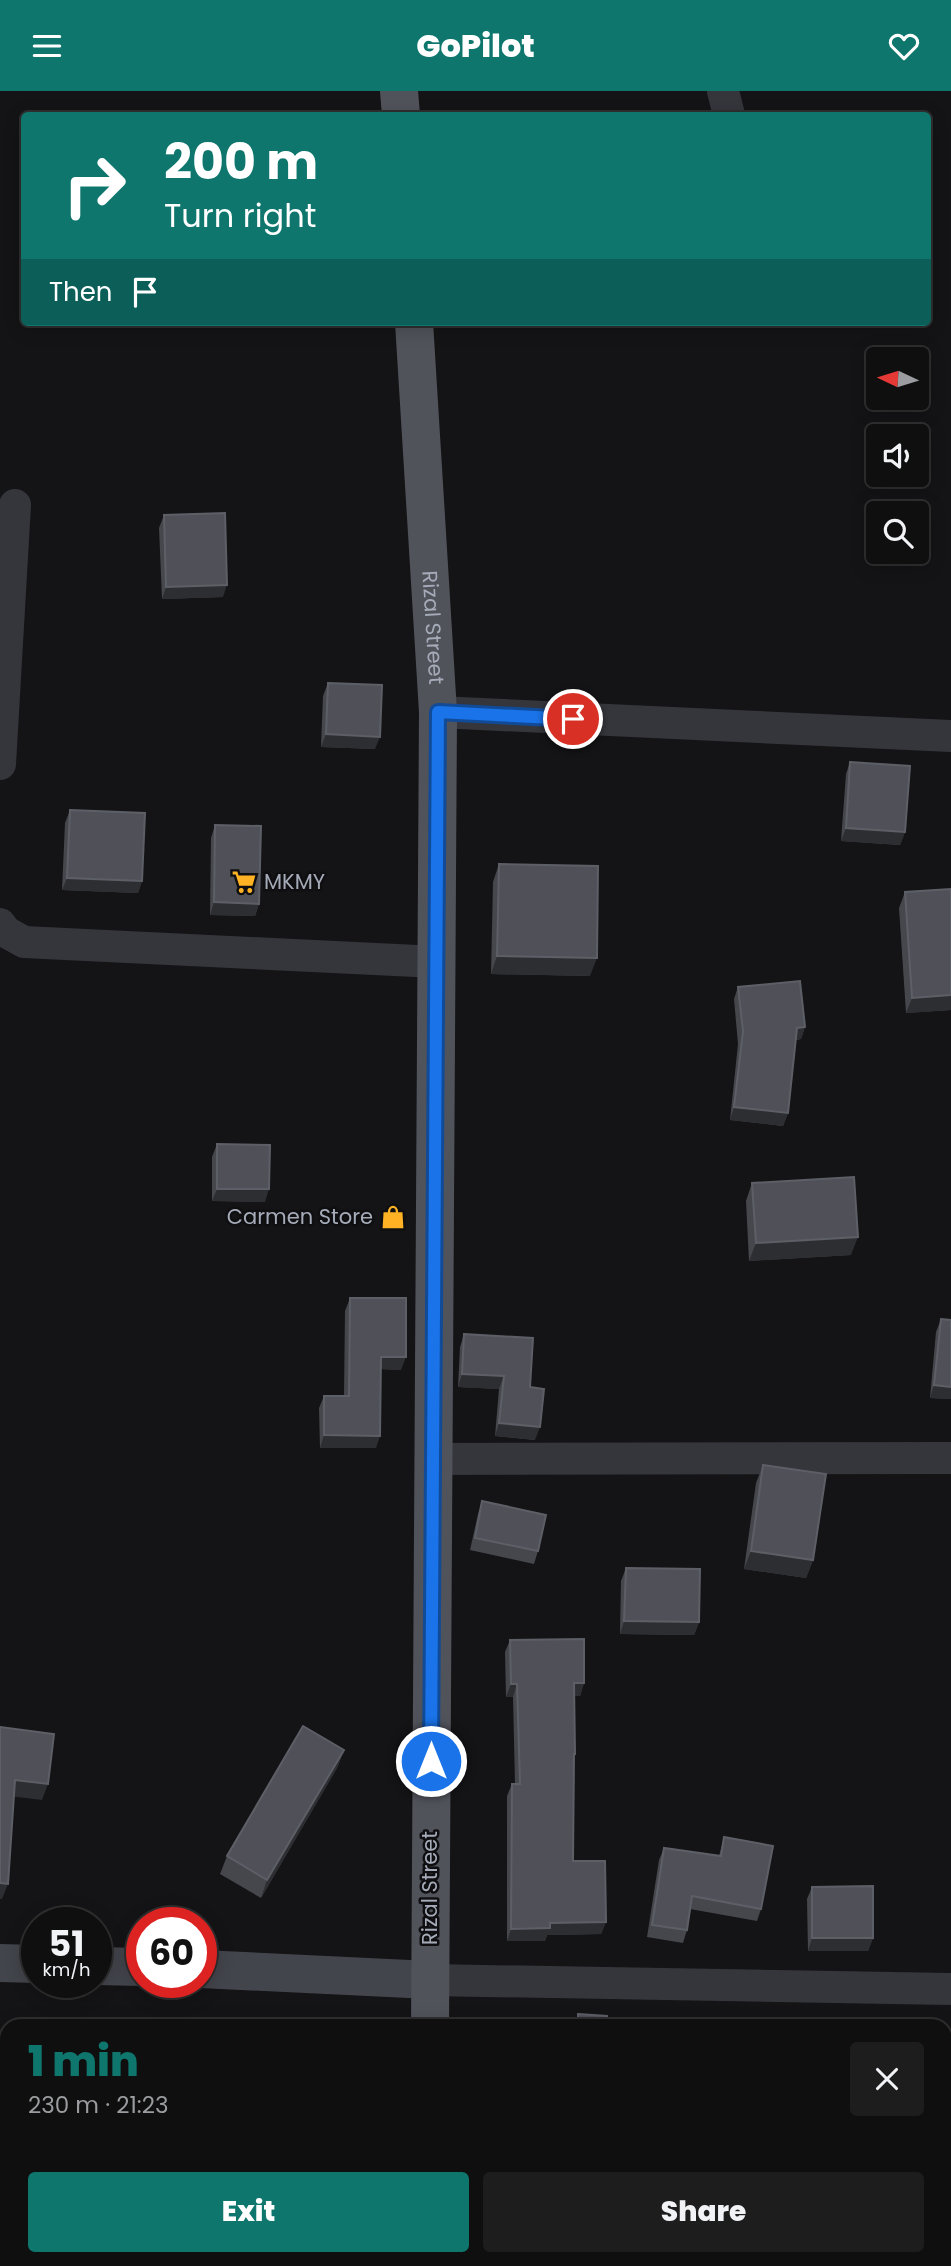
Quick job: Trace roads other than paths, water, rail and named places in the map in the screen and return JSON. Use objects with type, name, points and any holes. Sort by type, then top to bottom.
[{"type":"main road","points":[[399,91],[401,112]]},
{"type":"main road","name":"Rizal Street","points":[[414,326],[438,712],[430,2019]]},
{"type":"street","points":[[723,91],[728,112]]},
{"type":"street","points":[[0,764],[15,505]]},
{"type":"street","points":[[438,712],[951,736]]},
{"type":"street","points":[[0,924],[6,933],[24,942],[437,962]]},
{"type":"street","points":[[432,1459],[951,1458]]},
{"type":"street","points":[[0,1963],[21,1964]]},
{"type":"street","points":[[217,1970],[430,1980],[951,1989]]},
{"type":"place","name":"MKMY","points":[[244,882]]},
{"type":"place","name":"Carmen Store","points":[[393,1217]]}]
